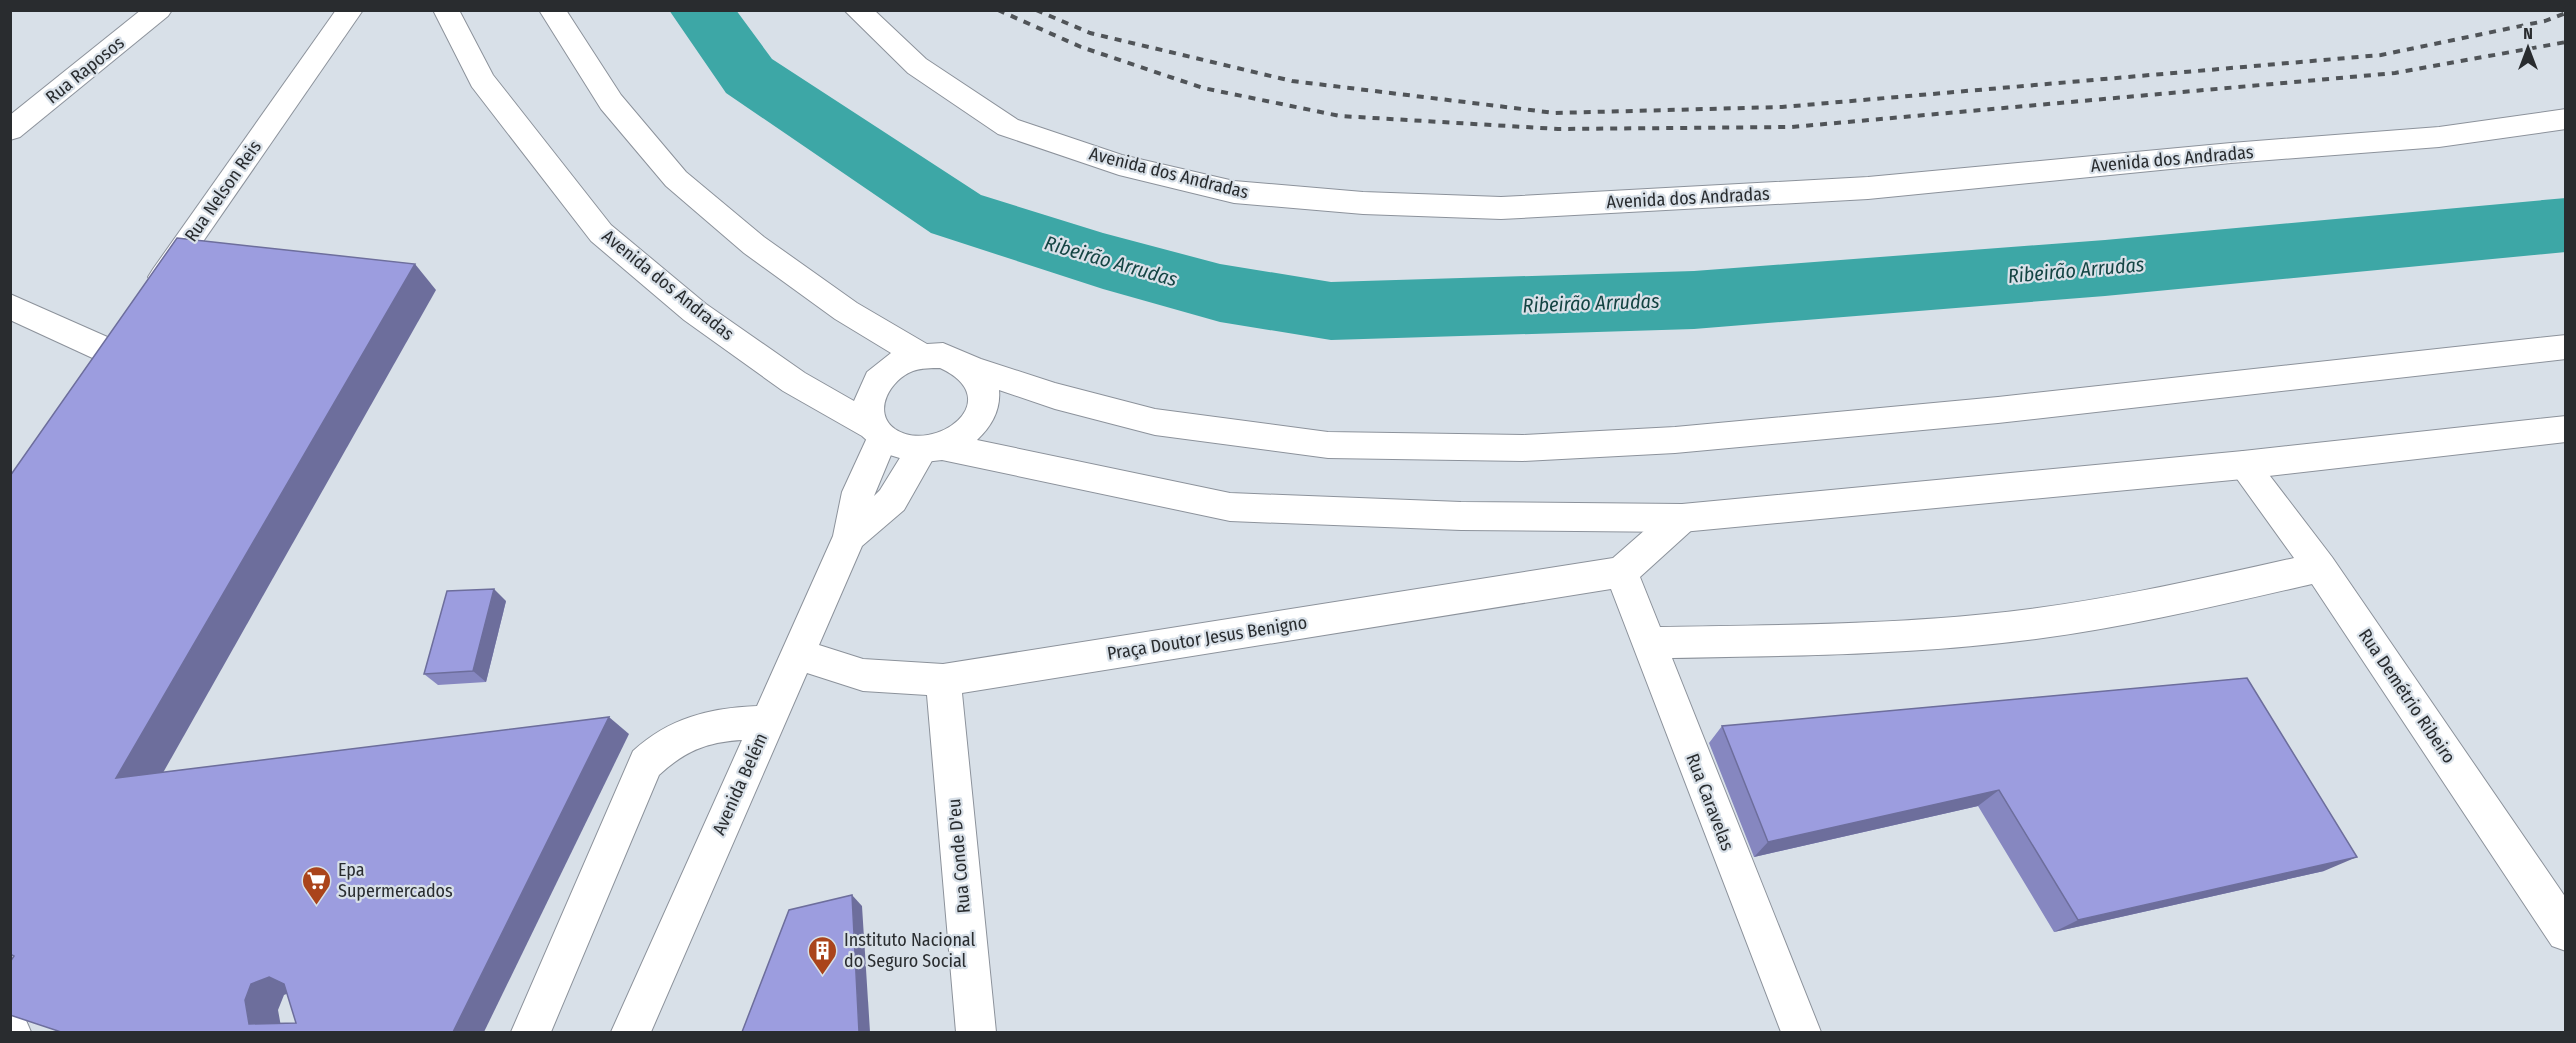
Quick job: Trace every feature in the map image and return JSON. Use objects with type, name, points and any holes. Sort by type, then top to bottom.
[{"type":"street","name":"Rua Raposos","points":[[10,130],[159,10]]},
{"type":"street","name":"Rua Nelson Reis","points":[[151,294],[350,10]]},
{"type":"street","name":"Avenida dos Andradas","points":[[446,10],[482,80],[601,233],[704,318],[794,382],[876,432]]},
{"type":"street","points":[[552,10],[611,102],[676,179],[763,252],[846,311],[922,356]]},
{"type":"street","name":"Avenida dos Andradas","points":[[857,10],[917,66],[1008,127],[1119,165],[1234,192],[1363,202],[1501,208],[1868,188],[2231,153],[2439,137],[2565,119]]},
{"type":"street","points":[[10,306],[110,352]]},
{"type":"street","points":[[2565,347],[1998,410],[1675,440],[1523,448],[1328,445],[1167,423],[1055,396],[975,370],[961,360],[943,355],[922,356],[896,365],[877,382],[867,404],[876,432],[901,448],[933,449],[1230,507],[1461,516],[1682,518],[2242,465],[2565,429]]},
{"type":"street","points":[[933,449],[961,438],[974,426],[982,412],[986,397],[983,383],[975,370]]},
{"type":"street","name":"Avenida Belém","points":[[631,1032],[850,536],[858,492],[876,432]]},
{"type":"street","name":"Avenida Belém","points":[[850,536],[892,500],[933,449]]},
{"type":"street","name":"Rua Demétrio Ribeiro","points":[[2242,465],[2320,567],[2565,932]]},
{"type":"street","points":[[1621,572],[1682,518]]},
{"type":"street","points":[[1648,643],[1859,639],[2034,624],[2194,595],[2320,567]]},
{"type":"street","name":"Rua Caravelas","points":[[1621,572],[1801,1032]]},
{"type":"street","name":"Praça Doutor Jesus Benigno","points":[[796,654],[863,675],[943,680],[1621,572]]},
{"type":"street","name":"Rua Conde D'eu","points":[[943,680],[976,1032]]},
{"type":"street","points":[[531,1032],[646,763],[664,744],[685,733],[733,724],[767,722]]},
{"type":"building","points":[[177,238],[415,264],[116,778],[609,717],[453,1032],[61,1032],[10,1015],[10,962],[14,956],[10,954],[10,476]],"holes":[[[269,977],[284,984],[296,1023],[249,1024],[245,1000],[251,984]]]},
{"type":"building","points":[[494,589],[473,671],[424,674],[447,591]]},
{"type":"building","points":[[2247,678],[2357,857],[2078,920],[1999,790],[1768,842],[1722,726]]},
{"type":"building","name":"Instituto Nacional do Seguro Social","points":[[852,895],[859,1032],[742,1032],[789,910]]},
{"type":"waterway","name":"Ribeirão Arrudas","points":[[701,10],[749,76],[956,214],[1103,261],[1220,293],[1331,311],[1694,300],[2105,268],[2566,225]]},
{"type":"railway","points":[[998,10],[1081,47],[1203,88],[1340,116],[1558,129],[1791,127],[2395,73],[2566,42]]},
{"type":"railway","points":[[1036,10],[1090,33],[1292,81],[1555,113],[1782,107],[2381,55],[2545,21],[2566,13]]},
{"type":"place","name":"Epa Supermercados","points":[[317,906]]},
{"type":"place","name":"Instituto Nacional do Seguro Social","points":[[823,976]]}]
